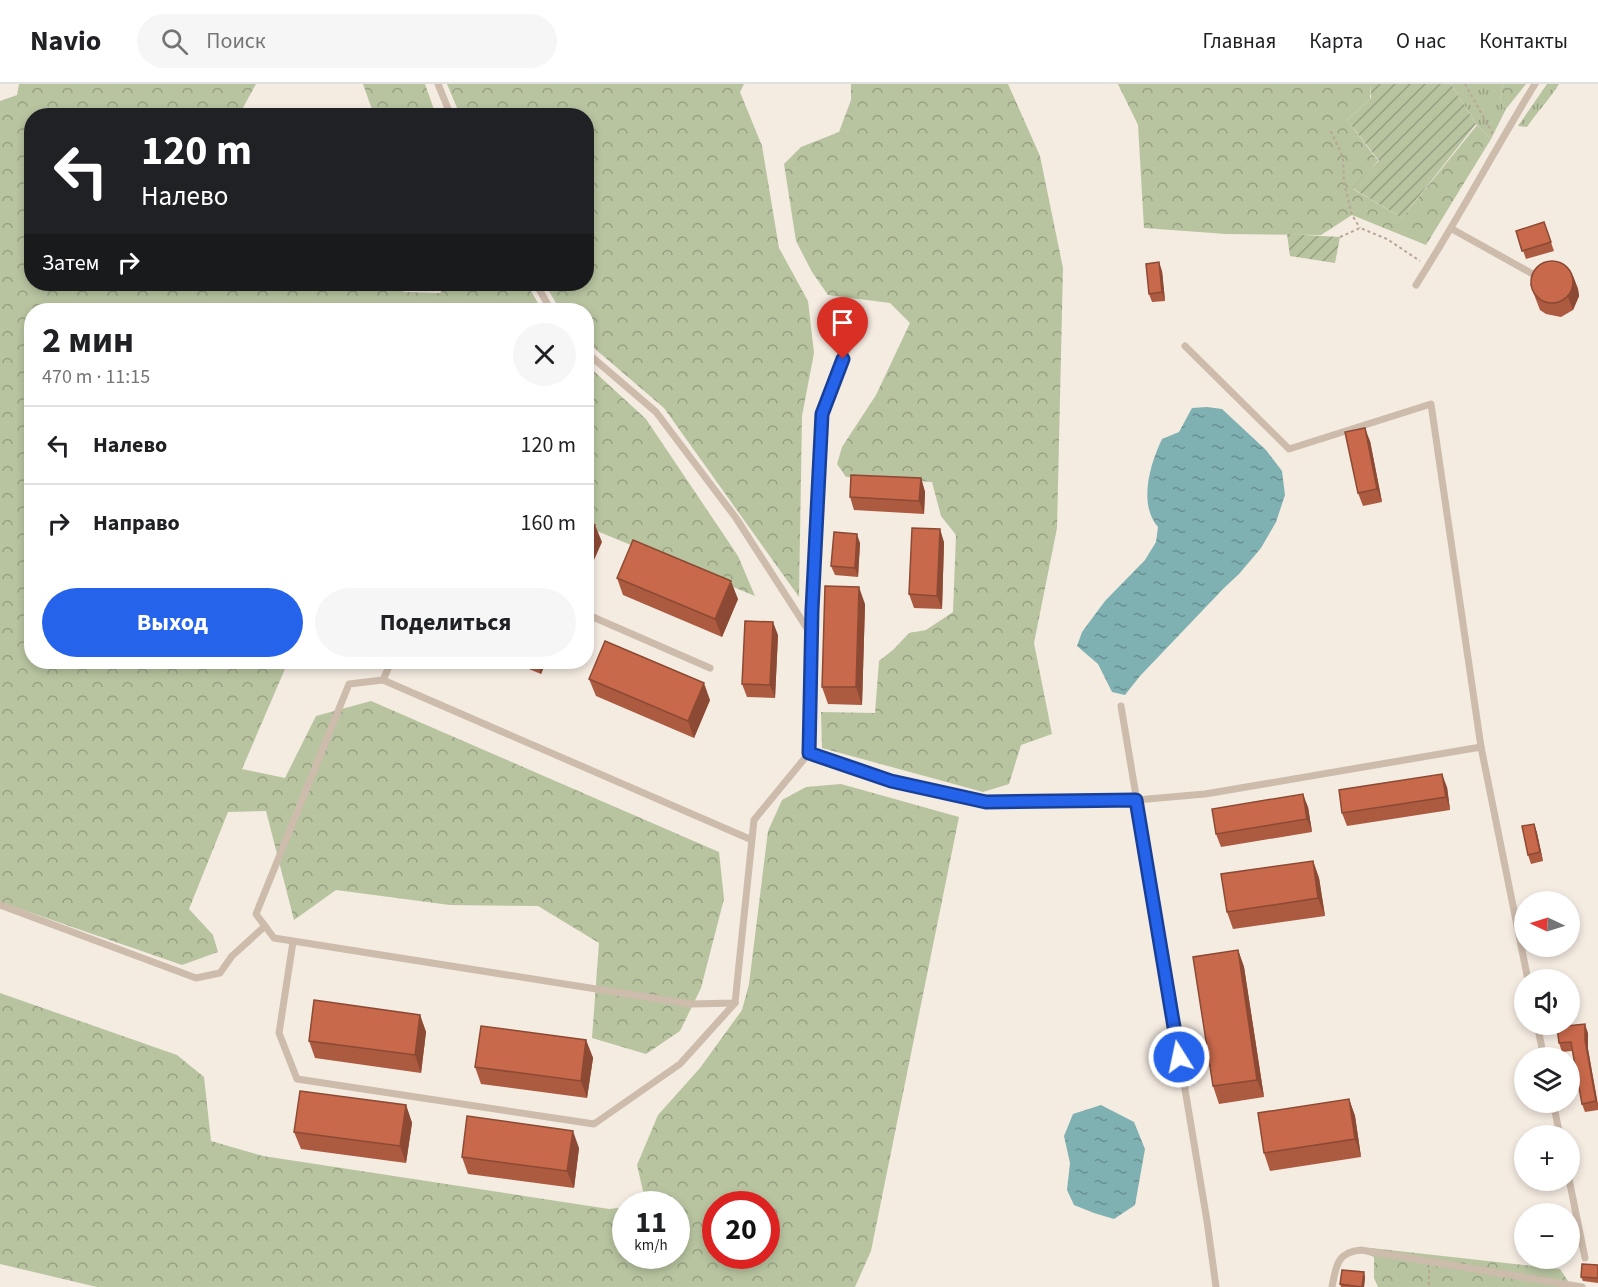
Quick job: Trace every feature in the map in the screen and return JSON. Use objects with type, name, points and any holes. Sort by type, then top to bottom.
[{"type":"lane","points":[[438,84],[448,108]]},
{"type":"lane","points":[[1416,285],[1452,229],[1500,141],[1535,84]]},
{"type":"lane","points":[[1452,229],[1531,273]]},
{"type":"lane","points":[[293,942],[279,1033],[297,1079],[594,1124],[680,1064],[735,1003],[754,820],[809,753],[822,414],[858,321]]},
{"type":"lane","points":[[1185,346],[1289,449],[1431,404],[1481,747],[1526,969]]},
{"type":"lane","points":[[594,359],[656,412],[736,518],[812,636]]},
{"type":"lane","points":[[594,617],[710,668]]},
{"type":"lane","points":[[383,680],[388,669]]},
{"type":"lane","points":[[735,1003],[692,1004],[293,942],[274,938],[256,914],[349,684],[383,680],[752,840]]},
{"type":"lane","points":[[1121,706],[1207,1221],[1215,1287]]},
{"type":"lane","points":[[809,753],[891,781],[986,802],[1136,800],[1205,794],[1481,747]]},
{"type":"lane","points":[[0,905],[196,978],[220,973],[232,956],[265,926]]},
{"type":"lane","points":[[1571,1191],[1585,1258]]},
{"type":"lane","points":[[1332,1287],[1340,1259],[1348,1251],[1361,1250],[1582,1287]]},
{"type":"path","points":[[1465,84],[1486,124],[1500,141]]},
{"type":"path","points":[[1331,131],[1343,158],[1344,183],[1352,214],[1360,228],[1387,239],[1428,266]]},
{"type":"path","points":[[1340,237],[1360,228]]},
{"type":"path","points":[[1429,1261],[1429,1287]]},
{"type":"green space","points":[[19,84],[256,84],[243,108],[24,108],[24,291],[403,291],[440,293],[442,291],[531,291],[538,303],[24,303],[24,669],[285,669],[242,769],[285,778],[316,716],[371,701],[719,852],[724,899],[701,988],[680,1031],[646,1054],[592,1038],[599,943],[538,906],[450,905],[336,890],[294,920],[266,811],[228,812],[189,909],[213,935],[218,952],[182,965],[0,902],[0,101],[17,95]]},
{"type":"green space","points":[[363,84],[425,84],[434,108],[372,108]]},
{"type":"green space","points":[[447,84],[744,84],[740,92],[762,146],[779,248],[808,301],[814,353],[802,416],[799,597],[664,408],[594,348],[594,303],[556,303],[549,291],[594,291],[594,108],[457,108]]},
{"type":"green space","points":[[851,84],[1008,84],[1040,156],[1063,268],[1057,528],[1034,643],[1052,734],[1021,745],[1009,784],[983,792],[822,748],[821,712],[875,713],[879,661],[909,633],[926,630],[953,612],[956,535],[941,516],[932,482],[846,477],[837,464],[842,447],[876,395],[910,323],[890,303],[828,295],[812,272],[796,241],[784,164],[801,147],[839,132],[851,100]]},
{"type":"green space","points":[[1118,84],[1370,84],[1370,99],[1347,120],[1378,161],[1353,189],[1402,218],[1477,125],[1491,139],[1426,245],[1352,215],[1321,235],[1226,234],[1144,228],[1138,125]]},
{"type":"green space","points":[[1370,84],[1451,84],[1476,124],[1402,218],[1352,188],[1379,161],[1347,120],[1371,98]]},
{"type":"green space","points":[[1451,84],[1503,84],[1500,101],[1506,109],[1491,139],[1476,124]]},
{"type":"green space","points":[[1503,84],[1526,84],[1506,109],[1500,101]]},
{"type":"green space","points":[[1547,84],[1559,84],[1527,127],[1518,126]]},
{"type":"green space","points":[[1287,234],[1340,237],[1335,263],[1290,256]]},
{"type":"green space","points":[[594,371],[646,419],[738,556],[755,596],[594,530]]},
{"type":"green space","points":[[841,784],[959,817],[871,1251],[855,1287],[97,1287],[0,1264],[0,993],[177,1055],[204,1077],[211,1141],[263,1156],[612,1209],[612,1269],[690,1269],[690,1191],[643,1191],[637,1165],[658,1115],[700,1068],[742,1010],[749,984],[768,831],[782,800],[806,787]]},
{"type":"green space","points":[[1371,1248],[1514,1264],[1514,1269],[1560,1269],[1570,1284],[1588,1287],[1378,1287],[1374,1278],[1374,1257],[1366,1254]]},
{"type":"water","points":[[1192,408],[1222,409],[1266,450],[1282,471],[1285,495],[1276,522],[1261,548],[1239,574],[1140,676],[1125,695],[1112,692],[1098,664],[1077,646],[1082,632],[1105,601],[1145,560],[1156,542],[1158,527],[1148,507],[1147,496],[1150,472],[1162,439],[1179,432]]},
{"type":"water","points":[[1101,1105],[1134,1122],[1145,1149],[1135,1205],[1114,1219],[1074,1205],[1067,1190],[1070,1163],[1064,1136],[1073,1114]]},
{"type":"building","points":[[1544,222],[1551,242],[1522,251],[1516,231]]},
{"type":"building","points":[[1552,261],[1560,262],[1567,267],[1572,274],[1572,290],[1567,297],[1560,302],[1552,303],[1544,302],[1537,297],[1532,290],[1531,282],[1532,274],[1537,267],[1544,262]]},
{"type":"building","points":[[1159,262],[1162,292],[1149,294],[1146,264]]},
{"type":"building","points":[[1365,428],[1377,489],[1358,493],[1345,432]]},
{"type":"building","points":[[851,475],[921,478],[919,501],[850,497]]},
{"type":"building","points":[[912,528],[940,529],[937,596],[909,594]]},
{"type":"building","points":[[834,532],[857,534],[855,568],[831,566]]},
{"type":"building","points":[[633,540],[731,581],[715,619],[617,578]]},
{"type":"building","points":[[825,586],[859,587],[856,687],[822,687]]},
{"type":"building","points":[[745,621],[773,622],[770,685],[742,684]]},
{"type":"building","points":[[605,641],[704,683],[688,721],[589,679]]},
{"type":"building","points":[[1442,774],[1446,797],[1342,813],[1339,790]]},
{"type":"building","points":[[1303,794],[1307,819],[1216,834],[1212,809]]},
{"type":"building","points":[[1534,824],[1540,852],[1528,855],[1522,826]]},
{"type":"building","points":[[1313,861],[1318,898],[1227,912],[1221,874]]},
{"type":"building","points":[[1238,950],[1257,1080],[1213,1086],[1193,957]]},
{"type":"building","points":[[314,1000],[420,1015],[415,1055],[309,1041]]},
{"type":"building","points":[[1585,1024],[1585,1040],[1596,1101],[1582,1104],[1580,1047],[1572,1047],[1571,1042],[1559,1043],[1558,1035],[1580,1035],[1580,1025]]},
{"type":"building","points":[[481,1026],[586,1040],[581,1081],[475,1067]]},
{"type":"building","points":[[300,1091],[406,1105],[400,1146],[294,1132]]},
{"type":"building","points":[[1349,1099],[1355,1139],[1264,1153],[1258,1113]]},
{"type":"building","points":[[467,1116],[573,1131],[567,1171],[462,1157]]},
{"type":"building","points":[[1582,1264],[1598,1265],[1598,1278],[1581,1277]]},
{"type":"building","points":[[1342,1270],[1364,1272],[1362,1287],[1340,1284]]},
{"type":"route","points":[[843,359],[822,414],[812,610],[809,753],[891,781],[986,802],[1136,800],[1179,1057]]}]
